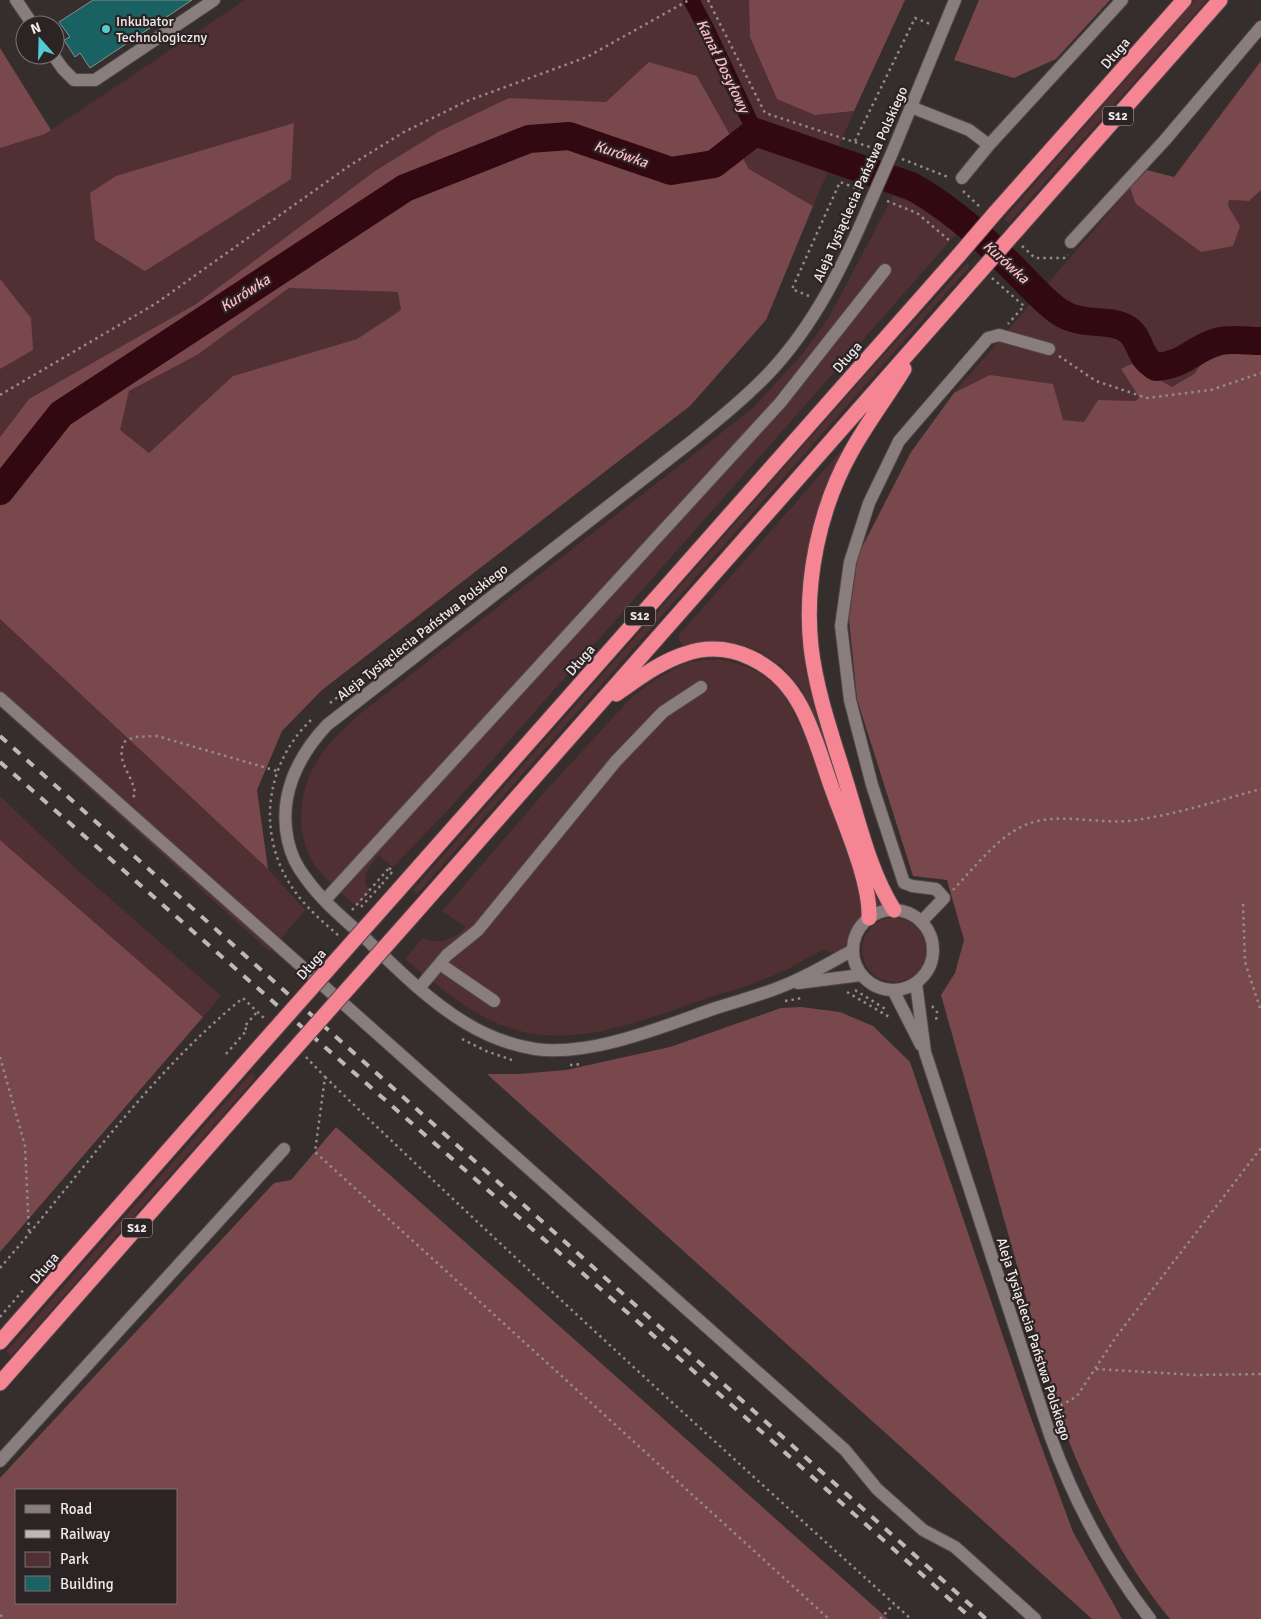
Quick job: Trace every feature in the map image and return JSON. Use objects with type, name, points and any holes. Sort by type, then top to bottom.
[{"type":"highway","name":"Długa","points":[[0,1342],[959,255],[992,214],[1184,0]]},
{"type":"highway","name":"S12","points":[[0,1383],[979,273],[1019,238],[1220,0]]},
{"type":"highway","points":[[894,910],[882,889],[870,856],[826,716],[811,645],[810,594],[826,510],[838,478],[851,451],[883,404],[921,339]]},
{"type":"highway","points":[[596,708],[660,665],[692,652],[720,650],[745,655],[757,660],[777,673],[793,694],[806,717],[854,850],[867,897],[869,918]]},
{"type":"street","points":[[16,0],[26,15]]},
{"type":"street","points":[[60,65],[74,80],[95,80],[214,0]]},
{"type":"street","name":"Aleja Tysiąclecia Państwa Polskiego","points":[[852,950],[785,985],[631,1036],[588,1046],[547,1050],[516,1045],[481,1032],[453,1015],[325,900],[303,875],[288,841],[286,814],[293,775],[308,746],[327,725],[684,447],[745,397],[782,359],[808,324],[837,276],[892,152],[955,0]]},
{"type":"street","points":[[959,183],[988,145],[1122,0]]},
{"type":"street","points":[[1071,247],[1261,27]]},
{"type":"street","points":[[911,107],[969,130],[988,145]]},
{"type":"street","points":[[325,900],[780,403],[885,270]]},
{"type":"street","points":[[921,922],[944,898],[936,889],[904,883],[872,785],[850,700],[841,626],[850,562],[869,503],[899,441],[988,338],[999,335],[1049,349]]},
{"type":"street","points":[[420,987],[440,964],[478,930],[635,741],[662,712],[701,687]]},
{"type":"street","points":[[0,698],[845,1450],[877,1489],[923,1530],[955,1547],[1035,1619]]},
{"type":"street","points":[[894,910],[913,915],[921,922],[931,938],[932,958],[923,976],[916,983],[893,990],[876,986],[861,975],[855,963],[852,950],[857,932],[869,918],[881,912],[894,910]]},
{"type":"street","points":[[440,964],[494,1001]]},
{"type":"street","name":"Aleja Tysiąclecia Państwa Polskiego","points":[[785,985],[861,975]]},
{"type":"street","name":"Aleja Tysiąclecia Państwa Polskiego","points":[[916,983],[925,1052]]},
{"type":"street","name":"Aleja Tysiąclecia Państwa Polskiego","points":[[893,990],[925,1052],[1049,1413],[1068,1482],[1091,1528],[1128,1588],[1150,1619]]},
{"type":"street","points":[[0,1461],[284,1149]]},
{"type":"path","points":[[0,394],[156,304],[349,166],[404,132],[467,100],[587,57],[689,0]]},
{"type":"path","points":[[708,0],[765,113],[854,141],[915,18],[930,24]]},
{"type":"path","points":[[856,197],[877,146]]},
{"type":"path","points":[[947,176],[959,183],[992,214]]},
{"type":"path","points":[[809,296],[792,289],[840,182]]},
{"type":"path","points":[[1019,238],[1035,258],[1066,258],[1071,247]]},
{"type":"path","points":[[1049,349],[1096,381],[1147,398],[1211,390],[1261,373]]},
{"type":"path","points":[[124,808],[135,795],[135,785],[122,762],[120,752],[124,742],[134,738],[157,736],[293,775]]},
{"type":"path","points":[[944,898],[1008,835],[1034,821],[1048,819],[1134,821],[1172,813],[1261,789]]},
{"type":"path","points":[[350,912],[390,868],[393,871],[382,884]]},
{"type":"path","points":[[1243,904],[1245,962],[1261,1011]]},
{"type":"path","points":[[0,1268],[174,1061],[243,998],[270,1024]]},
{"type":"path","points":[[927,1004],[935,1008],[934,1028]]},
{"type":"path","points":[[226,1054],[247,1030],[244,1027],[257,1012]]},
{"type":"path","points":[[303,1054],[465,1212],[670,1403],[911,1619]]},
{"type":"path","points":[[0,1058],[25,1146],[29,1234]]},
{"type":"path","points":[[325,1077],[315,1152],[829,1619]]},
{"type":"path","points":[[1049,1413],[1077,1396],[1116,1337],[1261,1148]]},
{"type":"path","points":[[1096,1369],[1194,1375],[1261,1374]]},
{"type":"path","points":[[1049,1413],[1051,1400]]},
{"type":"path","points":[[1049,1413],[1057,1418]]},
{"type":"path","points":[[880,1619],[894,1604]]},
{"type":"path","points":[[0,1615],[5,1619]]},
{"type":"green space","points":[[245,0],[749,0],[750,37],[815,115],[854,111],[813,206],[749,169],[697,76],[649,63],[606,102],[509,98],[375,171],[196,304],[29,399],[0,437],[0,369],[32,349],[30,318],[0,279],[0,148],[45,134]]},
{"type":"green space","points":[[1195,0],[1207,0],[1009,223],[1004,219]]},
{"type":"green space","points":[[1130,188],[1137,204],[1240,226],[1228,206],[1229,200],[1249,201],[1261,190],[1261,349],[1208,355],[1194,374],[1172,387],[1121,369],[1139,397],[1136,401],[1098,400],[1084,422],[1063,420],[954,393]]},
{"type":"green space","points":[[893,196],[915,203],[957,233],[449,809],[393,867],[379,855],[366,872],[365,881],[371,891],[357,907],[330,883],[316,867],[303,838],[301,820],[305,787],[318,760],[327,748],[361,713],[752,409],[804,352],[829,317]]},
{"type":"green space","points":[[967,263],[970,266],[417,894],[413,890],[862,379]]},
{"type":"green space","points":[[289,288],[399,292],[401,310],[357,339],[233,376],[149,453],[119,430],[129,391],[197,355]]},
{"type":"green space","points":[[841,451],[842,453],[813,523],[808,554],[803,624],[805,670],[848,808],[883,905],[876,907],[827,755],[803,691],[782,666],[757,650],[726,641],[683,645],[679,640],[679,635]]},
{"type":"green space","points":[[0,619],[268,869],[305,910],[270,952],[0,708]]},
{"type":"green space","points":[[718,659],[746,666],[776,686],[792,710],[818,767],[844,838],[861,898],[862,915],[842,949],[834,954],[824,949],[768,978],[635,1023],[586,1034],[562,1036],[537,1034],[513,1029],[483,1016],[430,980],[405,959],[423,938],[435,941],[446,940],[466,927],[442,911],[550,786],[632,697],[650,683],[679,666],[690,662]]},
{"type":"green space","points":[[0,796],[72,865],[221,996],[203,1017],[0,840]]},
{"type":"green space","points":[[894,918],[906,920],[917,927],[924,938],[926,950],[924,962],[917,973],[906,980],[894,982],[882,980],[871,973],[864,962],[862,950],[864,938],[871,927],[882,920]]},
{"type":"green space","points":[[251,1073],[256,1077],[11,1356],[6,1352]]},
{"type":"shaded area","points":[[749,0],[905,0],[854,111],[815,115],[777,99],[750,37]]},
{"type":"shaded area","points":[[979,0],[1110,0],[1056,59],[1014,78],[954,60]]},
{"type":"shaded area","points":[[0,48],[51,130],[45,134],[0,148]]},
{"type":"shaded area","points":[[1261,61],[1261,190],[1249,201],[1229,200],[1228,206],[1240,226],[1233,246],[1201,252],[1136,204],[1130,188],[1147,170],[1174,177]]},
{"type":"shaded area","points":[[649,62],[697,76],[749,169],[813,206],[766,320],[690,406],[322,690],[282,731],[257,790],[268,869],[0,619],[0,437],[29,399],[196,304],[375,171],[440,131],[509,98],[606,102]],"holes":[[[289,288],[398,292],[401,310],[357,339],[233,376],[149,453],[120,430],[129,391],[197,355]]]},
{"type":"shaded area","points":[[294,123],[291,179],[145,271],[95,240],[90,193],[116,176]]},
{"type":"shaded area","points":[[0,279],[31,318],[33,350],[0,369]]},
{"type":"shaded area","points":[[1261,349],[1261,1619],[1170,1619],[1135,1572],[1106,1522],[1069,1443],[1059,1415],[941,995],[955,973],[964,940],[947,880],[913,876],[857,699],[849,619],[858,555],[911,452],[954,393],[990,375],[1053,384],[1063,420],[1084,422],[1098,400],[1136,401],[1139,397],[1121,369],[1131,364],[1172,387],[1194,374],[1208,355]]},
{"type":"shaded area","points":[[0,840],[203,1017],[0,1252]]},
{"type":"shaded area","points":[[801,1007],[840,1012],[873,1026],[910,1062],[1028,1410],[1073,1532],[1122,1619],[1092,1619],[487,1074],[518,1074],[566,1070],[670,1047],[781,1008]]},
{"type":"shaded area","points":[[336,1127],[888,1619],[0,1619],[0,1478],[274,1183],[291,1180]]},
{"type":"building","name":"Inkubator Technologiczny","points":[[93,0],[192,0],[90,68],[80,53],[75,57],[65,42],[65,40],[70,37],[65,30],[65,18]]},
{"type":"waterway","name":"Kanał Dosyłowy","points":[[691,0],[755,132]]},
{"type":"waterway","name":"Kurówka","points":[[0,491],[61,414],[405,188],[529,139],[569,136],[671,171],[714,164],[755,132],[911,186],[949,211],[973,230],[1044,300],[1058,311],[1076,319],[1120,325],[1127,329],[1136,338],[1146,358],[1156,367],[1175,363],[1201,348],[1217,342],[1233,340],[1261,341]]},
{"type":"railway","points":[[0,736],[986,1619]]},
{"type":"railway","points":[[0,762],[645,1328],[972,1619]]},
{"type":"place","name":"Inkubator Technologiczny","points":[[106,29]]}]
